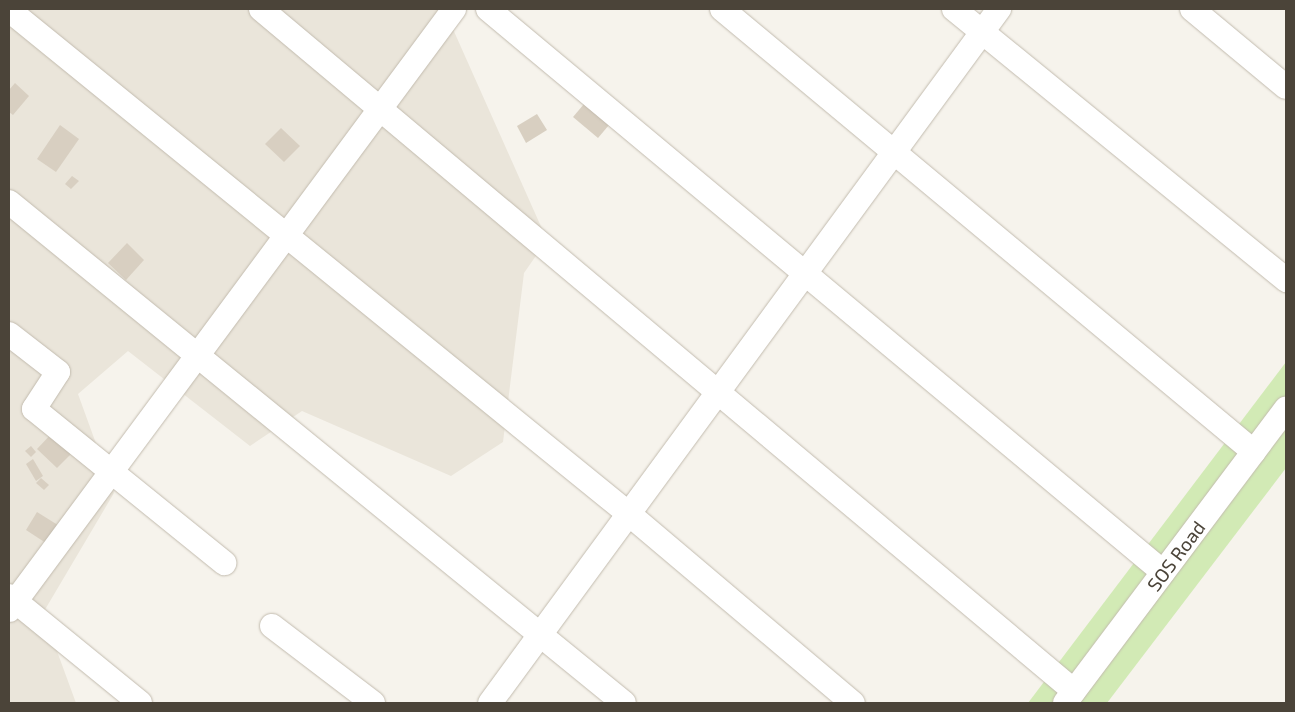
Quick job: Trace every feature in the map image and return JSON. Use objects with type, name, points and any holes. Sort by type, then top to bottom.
[{"type":"street","points":[[261,9],[382,108],[718,391],[1070,697]]},
{"type":"street","points":[[140,703],[11,603],[200,357],[454,9]]},
{"type":"street","points":[[488,9],[1163,572]]},
{"type":"street","points":[[722,9],[1254,452]]},
{"type":"street","points":[[954,9],[1286,280]]},
{"type":"street","points":[[490,703],[999,9]]},
{"type":"street","points":[[1192,9],[1286,87]]},
{"type":"street","points":[[9,10],[287,238],[629,514],[853,703]]},
{"type":"street","points":[[9,202],[624,703]]},
{"type":"street","points":[[9,334],[58,372],[34,409],[224,563]]},
{"type":"street","name":"SOS Road","points":[[1070,697],[1286,409]]},
{"type":"street","points":[[272,626],[373,703]]},
{"type":"shaded area","points":[[9,9],[444,9],[547,240],[524,273],[503,442],[451,476],[302,411],[250,446],[128,351],[78,394],[114,493],[43,613],[76,703],[9,703]]},
{"type":"green space","points":[[1286,362],[1286,468],[1107,703],[1028,703]]},
{"type":"building","points":[[15,83],[29,96],[13,115],[9,112],[9,90]]},
{"type":"building","points":[[584,104],[609,125],[598,138],[573,117]]},
{"type":"building","points":[[537,114],[547,130],[526,143],[517,126]]},
{"type":"building","points":[[60,125],[79,139],[56,172],[37,159]]},
{"type":"building","points":[[281,128],[300,146],[284,162],[265,144]]},
{"type":"building","points":[[72,176],[79,181],[71,189],[65,184]]},
{"type":"building","points":[[127,243],[144,260],[126,280],[108,263]]},
{"type":"building","points":[[54,431],[74,451],[57,468],[37,449]]},
{"type":"building","points":[[31,446],[36,452],[31,457],[25,451]]},
{"type":"building","points":[[33,459],[43,476],[36,481],[26,464]]},
{"type":"building","points":[[41,478],[49,485],[44,490],[36,483]]},
{"type":"building","points":[[37,512],[61,527],[49,545],[26,530]]}]
